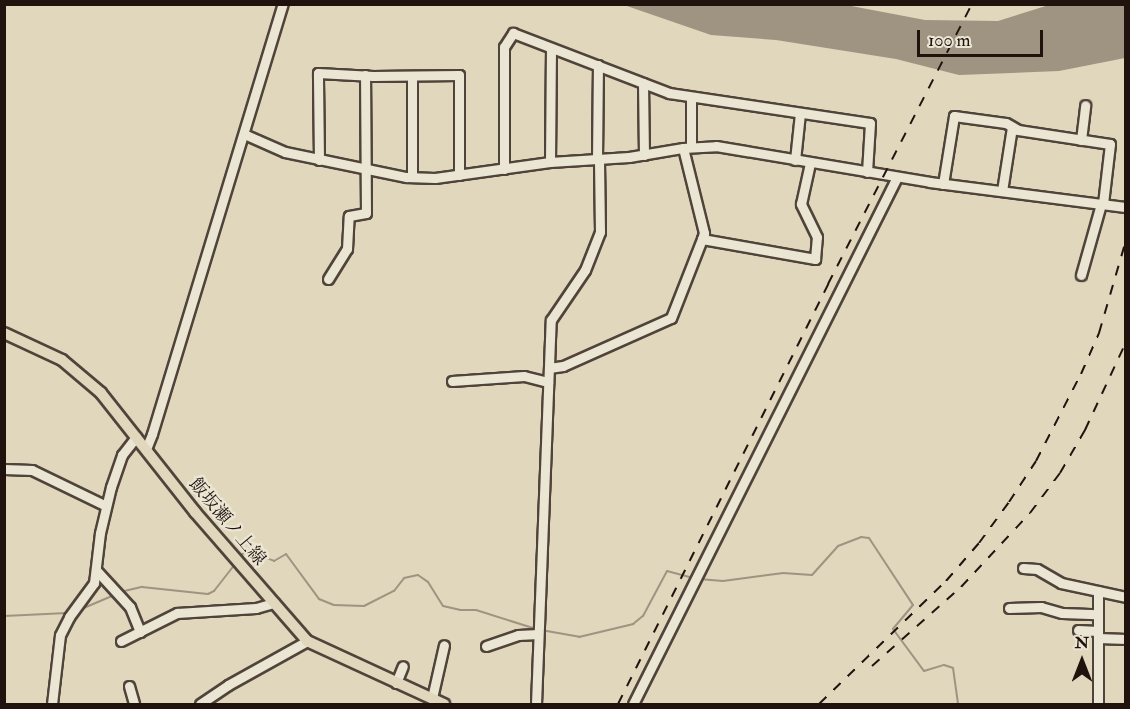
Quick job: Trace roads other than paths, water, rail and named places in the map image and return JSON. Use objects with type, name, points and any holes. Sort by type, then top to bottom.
[{"type":"main road","name":"飯坂瀬ノ上線","points":[[4,333],[62,360],[85,377],[307,641],[444,705]]},
{"type":"street","points":[[146,449],[153,434],[283,4]]},
{"type":"street","points":[[504,169],[504,47],[513,33],[643,83],[691,97],[870,123],[867,172]]},
{"type":"street","points":[[550,162],[551,48]]},
{"type":"street","points":[[536,705],[551,320],[585,270],[600,232],[598,65]]},
{"type":"street","points":[[319,160],[318,73],[459,75],[459,175]]},
{"type":"street","points":[[328,279],[347,249],[349,216],[366,213],[365,75]]},
{"type":"street","points":[[412,76],[412,177]]},
{"type":"street","points":[[643,83],[644,154]]},
{"type":"street","points":[[549,368],[562,366],[671,318],[704,233],[687,147],[691,97]]},
{"type":"street","points":[[1081,140],[1085,105]]},
{"type":"street","points":[[795,160],[801,113]]},
{"type":"street","points":[[943,184],[954,116],[1006,123],[1018,130],[1110,144],[1102,204],[1081,276]]},
{"type":"street","points":[[1002,191],[1012,127]]},
{"type":"street","points":[[244,134],[285,152],[365,170],[412,177],[435,178],[550,162],[716,146],[943,184],[1125,207]]},
{"type":"street","points":[[702,239],[815,259],[817,237],[801,204],[810,163]]},
{"type":"street","points":[[633,705],[897,177]]},
{"type":"street","points":[[452,381],[524,376],[548,382]]},
{"type":"street","points":[[52,705],[60,635],[69,617],[94,583],[106,506],[116,468],[136,437]]},
{"type":"street","points":[[4,469],[32,470],[106,506]]},
{"type":"street","points":[[1023,568],[1037,569],[1056,581],[1125,597]]},
{"type":"street","points":[[97,571],[130,607],[140,632]]},
{"type":"street","points":[[1098,591],[1098,705]]},
{"type":"street","points":[[121,641],[177,613],[256,608],[274,603]]},
{"type":"street","points":[[1009,608],[1041,607],[1062,613],[1097,614]]},
{"type":"street","points":[[1078,630],[1125,639]]},
{"type":"street","points":[[486,646],[518,635],[538,634]]},
{"type":"street","points":[[200,705],[228,685],[307,641]]},
{"type":"street","points":[[432,698],[444,645]]},
{"type":"street","points":[[396,683],[403,666]]},
{"type":"street","points":[[129,686],[134,705]]},
{"type":"waterway","points":[[699,579],[723,581],[783,573],[812,575],[838,546],[861,537],[869,538],[913,605],[893,629],[924,671],[944,665],[953,668],[958,704]]},
{"type":"waterway","points":[[238,557],[247,551],[274,561],[286,554],[319,599],[334,605],[364,606],[394,591],[404,578],[418,575],[428,582],[443,606],[460,610],[476,610],[536,629]]},
{"type":"waterway","points":[[120,592],[142,587],[208,594],[214,591],[234,565]]},
{"type":"waterway","points":[[541,630],[579,637],[633,624],[643,616],[667,571],[694,578]]},
{"type":"waterway","points":[[79,610],[115,595]]},
{"type":"waterway","points":[[4,616],[67,613]]},
{"type":"railway","points":[[618,704],[828,284],[972,4]]},
{"type":"railway","points":[[819,704],[946,581],[979,543],[1009,502],[1036,461],[1081,374],[1099,333],[1126,240]]},
{"type":"railway","points":[[872,666],[961,587],[1030,513],[1060,473],[1085,430],[1126,342]]}]
